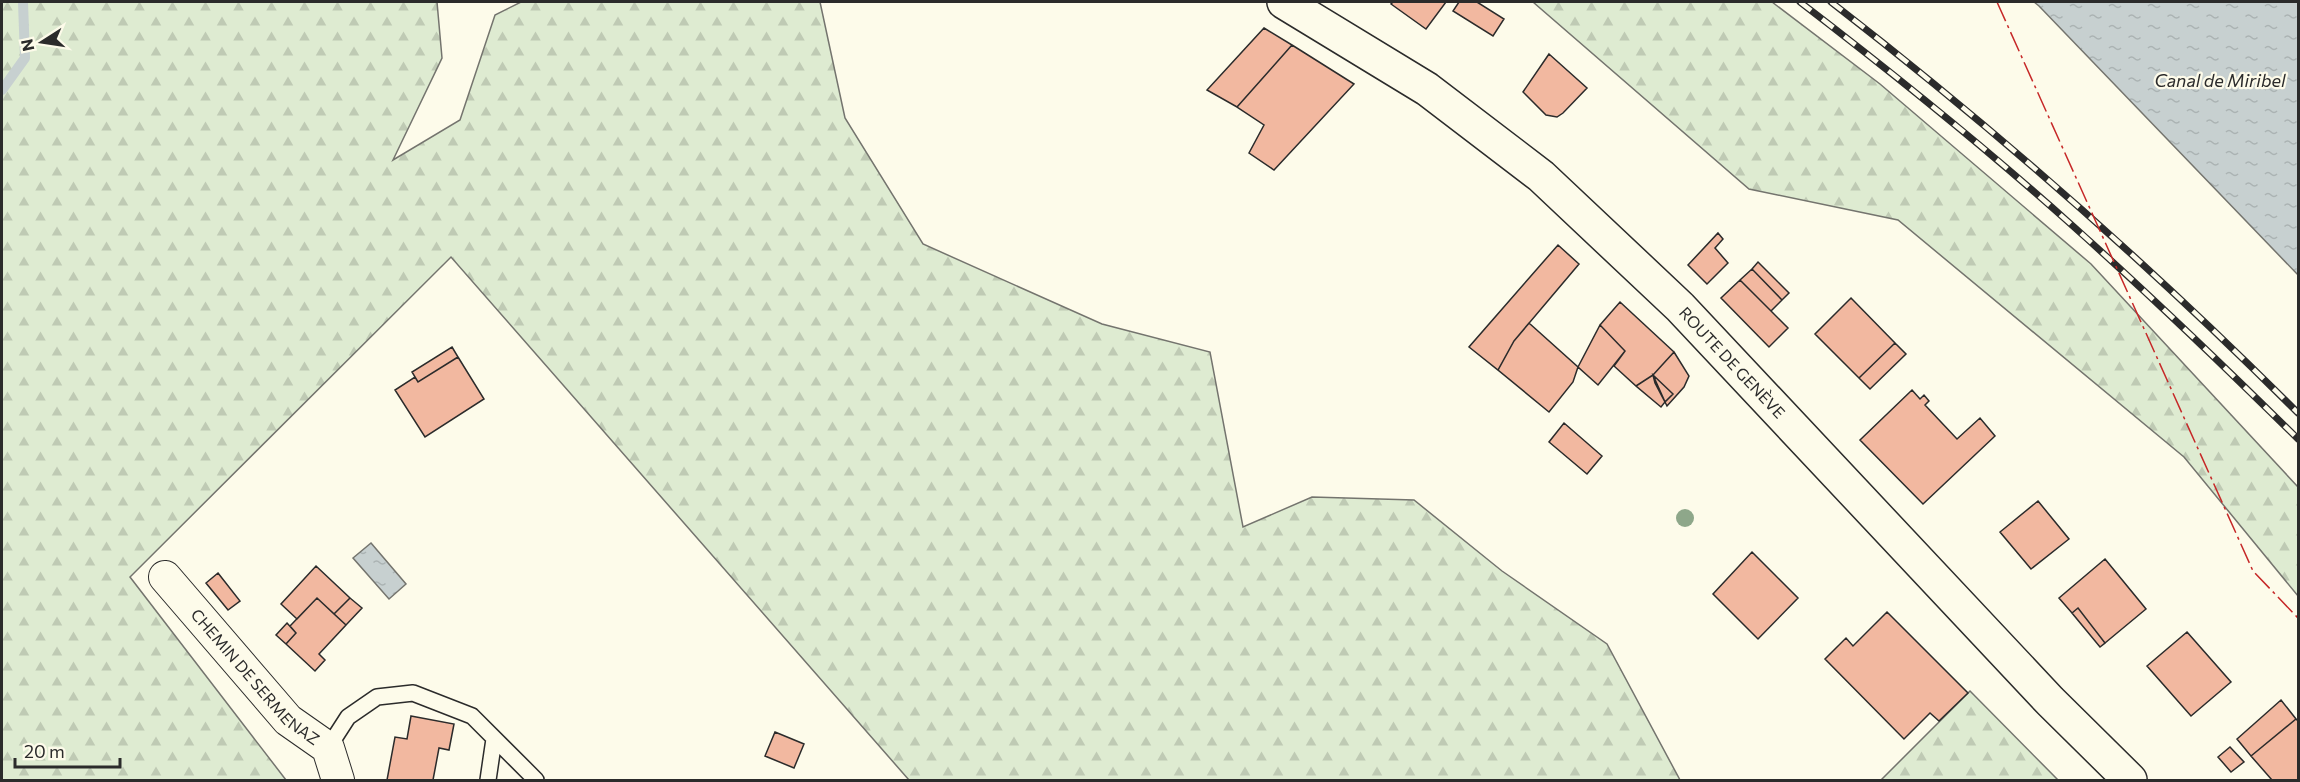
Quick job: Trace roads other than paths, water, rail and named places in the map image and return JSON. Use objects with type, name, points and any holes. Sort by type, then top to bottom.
[{"type":"main road","name":"ROUTE DE GENÈVE","points":[[1284,2],[1427,89],[1541,176],[1680,307],[2050,701],[2130,780]]},
{"type":"street","name":"CHEMIN DE SERMENAZ","points":[[165,577],[288,720],[328,748],[338,780]]},
{"type":"lane","points":[[328,748],[348,717],[377,697],[414,693],[472,716],[536,780]]},
{"type":"lane","points":[[488,780],[494,739]]},
{"type":"water","name":"Canal de Miribel","points":[[2034,2],[2298,2],[2298,275],[2039,6]]},
{"type":"water","points":[[371,543],[406,584],[389,599],[353,558]]},
{"type":"waterway","points":[[2,90],[25,58],[23,2]]},
{"type":"railway","points":[[1800,2],[1939,112],[2041,198],[2159,305],[2298,439]]},
{"type":"railway","points":[[1831,2],[1952,99],[2071,200],[2186,305],[2298,413]]}]
